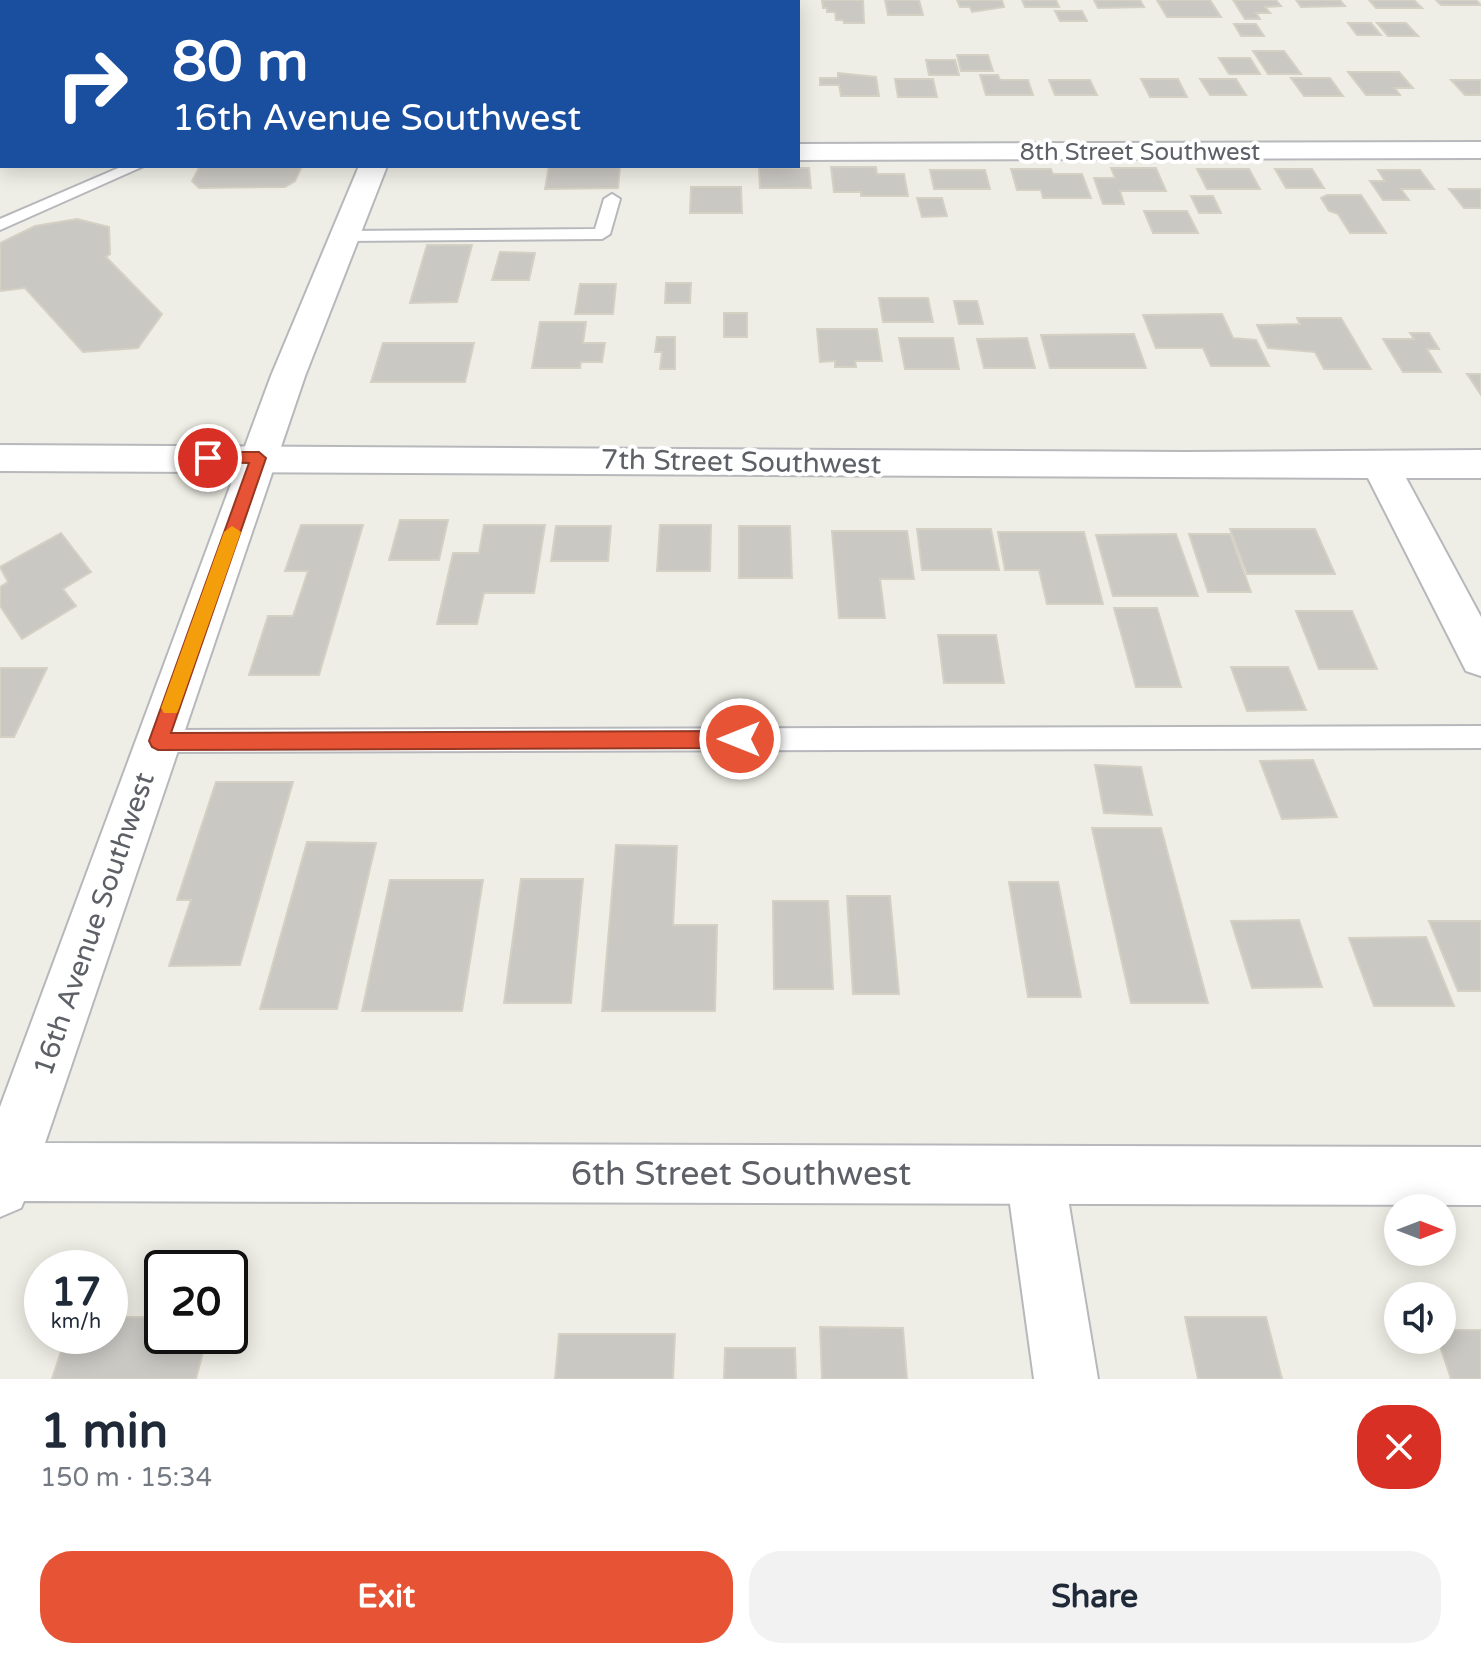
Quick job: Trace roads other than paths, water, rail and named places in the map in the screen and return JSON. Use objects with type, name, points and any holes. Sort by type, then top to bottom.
[{"type":"street","name":"8th Street Southwest","points":[[800,152],[1481,150]]},
{"type":"street","name":"16th Avenue Southwest","points":[[2,1177],[259,458],[372,168]]},
{"type":"street","name":"7th Street Southwest","points":[[0,458],[1170,466],[1481,464]]},
{"type":"street","points":[[1380,465],[1481,658]]},
{"type":"street","points":[[1035,1175],[1066,1379]]},
{"type":"street","name":"6th Street Southwest","points":[[2,1177],[1481,1176]]},
{"type":"lane","points":[[0,225],[131,168]]},
{"type":"lane","points":[[344,236],[602,234],[612,199]]},
{"type":"lane","points":[[158,741],[1481,737]]}]
